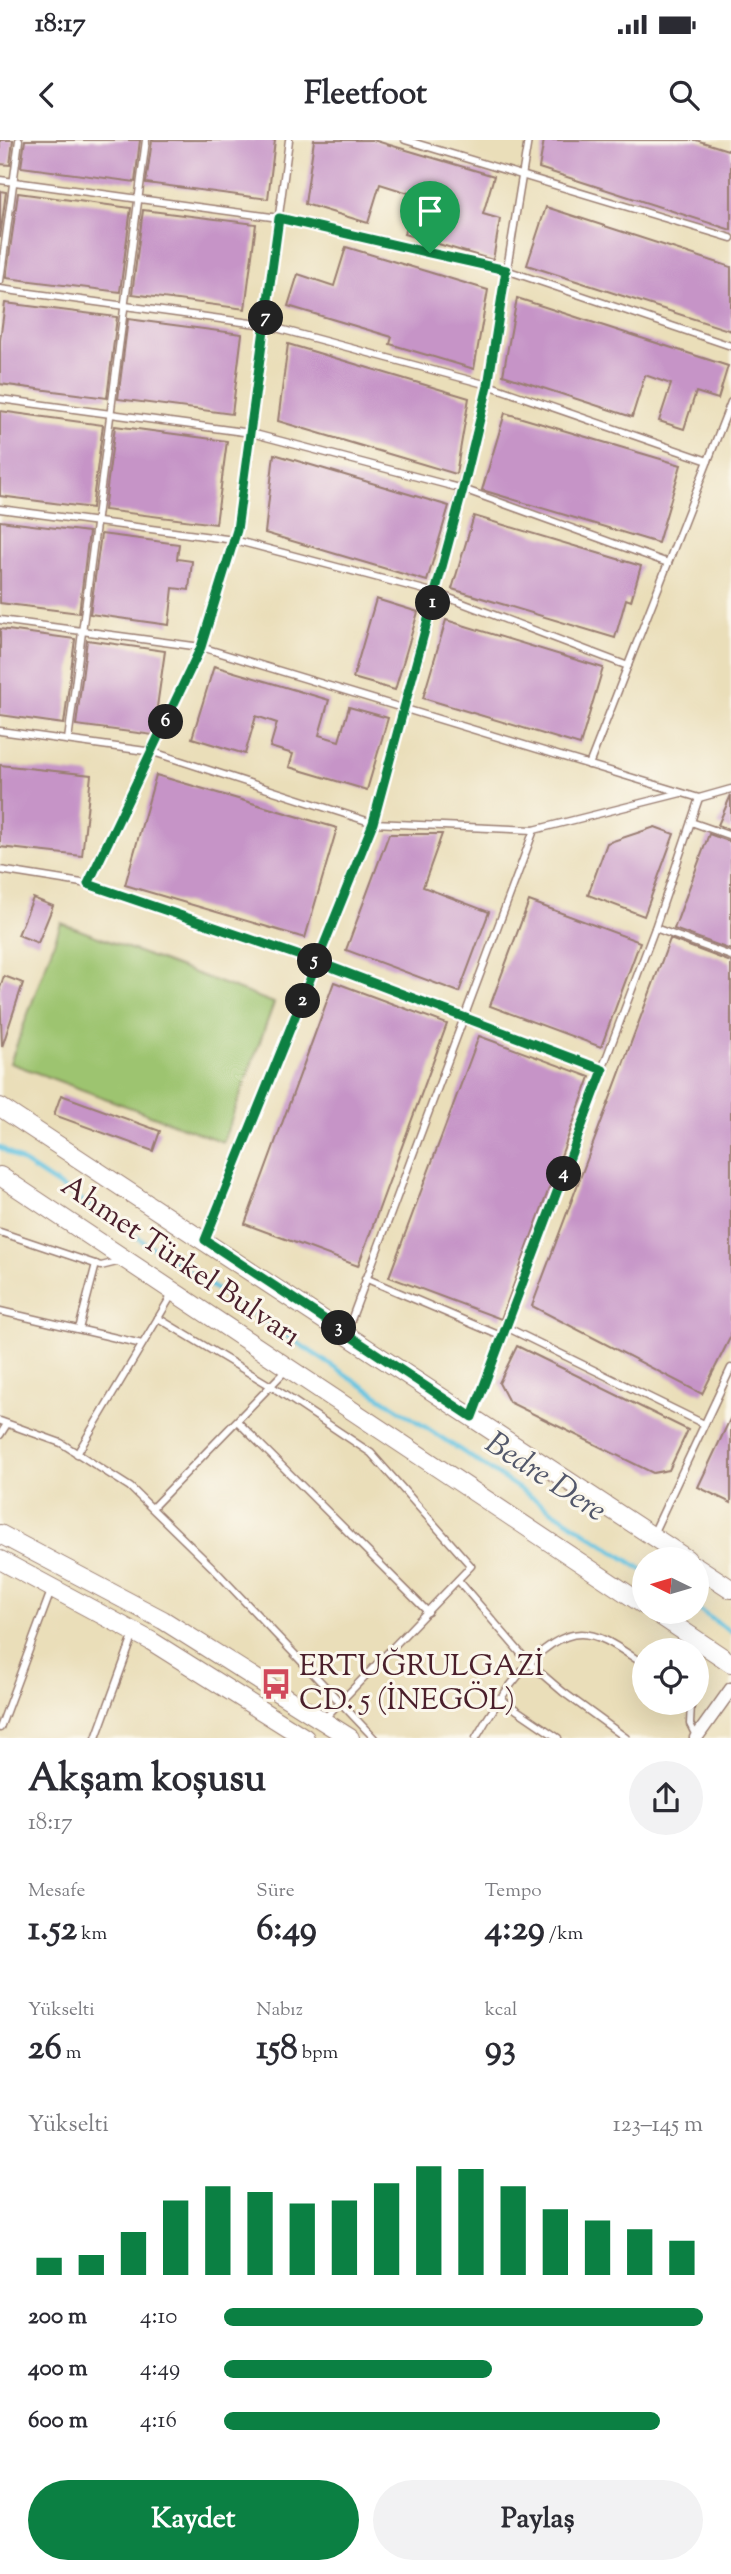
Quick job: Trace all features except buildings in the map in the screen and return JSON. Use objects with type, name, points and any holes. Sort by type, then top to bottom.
[{"type":"street","name":"Ahmet Türkel Bulvarı","points":[[0,1107],[346,1332],[669,1547]]},
{"type":"street","name":"Ahmet Türkel Bulvarı","points":[[0,1175],[632,1597]]},
{"type":"street","points":[[0,1534],[163,1620],[350,1738]]},
{"type":"street","points":[[0,1560],[135,1632],[305,1738]]},
{"type":"street","points":[[709,1575],[731,1589]]},
{"type":"street","points":[[672,1624],[731,1663]]},
{"type":"street","points":[[696,1737],[731,1689]]},
{"type":"lane","points":[[0,281],[19,140]]},
{"type":"lane","points":[[68,740],[146,140]]},
{"type":"lane","points":[[88,884],[201,647],[234,540],[251,433],[289,140]]},
{"type":"lane","points":[[405,140],[523,173],[731,238]]},
{"type":"lane","points":[[205,1240],[373,823],[436,593],[488,386],[528,140]]},
{"type":"lane","points":[[0,180],[279,218],[506,270],[731,346]]},
{"type":"lane","points":[[0,289],[265,325],[488,386],[708,461]]},
{"type":"lane","points":[[0,399],[251,433],[463,489],[668,563]]},
{"type":"lane","points":[[589,765],[731,402]]},
{"type":"lane","points":[[0,509],[234,540],[436,593],[628,666]]},
{"type":"lane","points":[[0,620],[201,647],[699,798],[731,789]]},
{"type":"lane","points":[[0,731],[153,752],[373,823],[534,830],[682,793]]},
{"type":"lane","points":[[472,1417],[603,1070],[699,798]]},
{"type":"lane","points":[[691,822],[731,836]]},
{"type":"lane","points":[[346,1332],[534,830]]},
{"type":"lane","points":[[0,870],[88,884],[318,962],[603,1070]]},
{"type":"lane","points":[[655,928],[731,957]]},
{"type":"lane","points":[[0,1232],[96,1264],[127,1260]]},
{"type":"lane","points":[[79,1329],[96,1264]]},
{"type":"lane","points":[[365,1278],[503,1336]]},
{"type":"lane","points":[[77,1454],[174,1291]]},
{"type":"lane","points":[[0,1311],[142,1344]]},
{"type":"lane","points":[[158,1318],[271,1386],[371,1454],[471,1566],[323,1720]]},
{"type":"lane","points":[[506,1327],[704,1424]]},
{"type":"lane","points":[[152,1508],[238,1422],[288,1367]]},
{"type":"lane","points":[[652,1536],[731,1368]]},
{"type":"lane","points":[[0,1435],[3,1422],[61,1443],[130,1487],[212,1567],[374,1738]]},
{"type":"lane","points":[[238,1422],[428,1612]]},
{"type":"lane","points":[[458,1580],[529,1663],[563,1692],[626,1738]]},
{"type":"lane","points":[[0,1728],[52,1586]]},
{"type":"lane","points":[[96,1738],[135,1632]]},
{"type":"lane","points":[[476,1738],[499,1698],[529,1663],[555,1644],[582,1634],[600,1637],[632,1657]]},
{"type":"lane","points":[[0,1696],[10,1700]]},
{"type":"lane","points":[[499,1698],[558,1738]]},
{"type":"lane","points":[[690,1715],[690,1724],[696,1737]]},
{"type":"green space","points":[[61,923],[274,1003],[223,1142],[10,1063]]},
{"type":"waterway","name":"Bedre Dere","points":[[0,1147],[632,1563]]},
{"type":"waterway","name":"Bedre Dere","points":[[709,1617],[731,1632]]},
{"type":"place","name":"ERTUĞRULGAZİ CD. 5 (İNEGÖL)","points":[[276,1684]]},
{"type":"route","points":[[430,253],[279,218],[237,530],[201,647],[88,884],[318,962],[603,1070],[472,1417],[205,1240],[231,1181],[318,962],[373,823],[488,386],[506,270],[430,253]]}]
